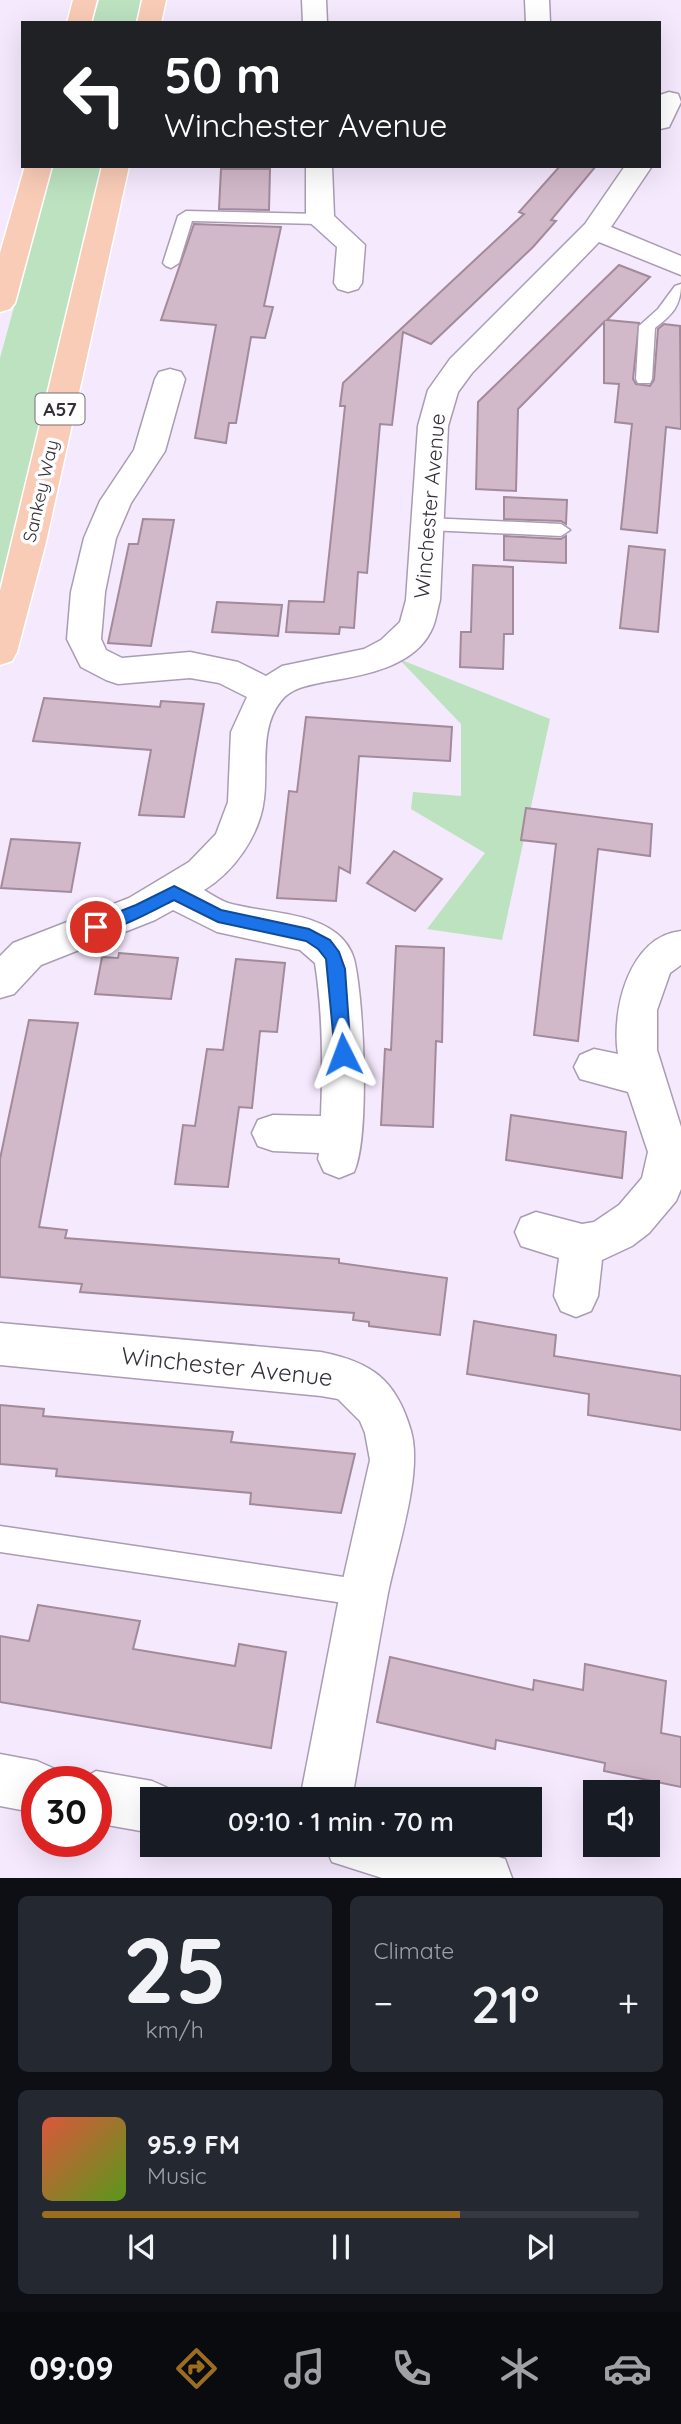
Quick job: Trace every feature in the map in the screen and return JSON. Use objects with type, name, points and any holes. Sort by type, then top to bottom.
[{"type":"highway","points":[[80,21],[85,0]]},
{"type":"highway","points":[[149,21],[154,0]]},
{"type":"highway","points":[[0,303],[38,168]]},
{"type":"highway","name":"Sankey Way","points":[[0,652],[30,542],[116,168]]},
{"type":"street","points":[[314,0],[315,21]]},
{"type":"street","points":[[537,0],[538,21]]},
{"type":"street","points":[[319,168],[320,219],[351,245],[348,283]]},
{"type":"street","name":"Winchester Avenue","points":[[267,692],[294,675],[373,659],[393,649],[416,628],[423,600],[433,426],[443,390],[461,366],[595,230],[638,168]]},
{"type":"street","points":[[595,230],[681,266]]},
{"type":"street","points":[[0,982],[27,954],[142,909],[202,873],[231,842],[246,802],[249,732],[267,692],[226,671],[190,664],[118,671],[93,658],[84,639],[88,592],[100,538],[116,501],[149,451],[170,379]]},
{"type":"street","points":[[174,892],[218,916],[309,936],[324,944],[334,957],[339,988],[343,1054],[340,1148],[273,1133]]},
{"type":"street","points":[[536,1232],[582,1244],[600,1241],[634,1219],[661,1186],[669,1152],[643,1077],[637,1050],[637,1010],[654,963],[681,947]]},
{"type":"street","points":[[594,1067],[643,1077]]},
{"type":"street","points":[[576,1296],[582,1244]]},
{"type":"street","name":"Winchester Avenue","points":[[0,1344],[321,1374],[350,1380],[376,1405],[388,1431],[393,1460],[364,1593],[328,1787]]},
{"type":"street","points":[[0,1780],[21,1784]]},
{"type":"street","points":[[112,1800],[140,1805]]},
{"type":"street","points":[[403,1857],[486,1878]]},
{"type":"lane","points":[[172,263],[186,216],[320,219]]},
{"type":"lane","points":[[644,379],[647,326],[664,313],[681,289]]},
{"type":"lane","points":[[428,524],[561,530]]},
{"type":"lane","points":[[0,1539],[364,1593]]},
{"type":"green space","points":[[99,0],[142,0],[137,21],[93,21]]},
{"type":"green space","points":[[52,168],[103,168],[0,599],[0,358]]},
{"type":"green space","points":[[399,659],[550,719],[502,940],[427,929],[485,853],[411,809],[413,792],[461,796],[461,724]]},
{"type":"building","points":[[558,168],[594,168],[551,220],[556,221],[533,247],[431,344],[403,332],[392,425],[380,424],[367,573],[358,572],[354,628],[340,627],[339,634],[286,632],[289,601],[324,602],[345,406],[340,406],[343,383],[524,214],[519,212]]},
{"type":"building","points":[[221,169],[270,169],[269,210],[219,209]]},
{"type":"building","points":[[194,224],[281,227],[264,306],[273,307],[265,338],[251,337],[236,423],[229,423],[226,443],[195,438],[216,325],[161,320]]},
{"type":"building","points":[[619,265],[650,277],[607,320],[639,323],[633,379],[636,384],[650,386],[654,380],[658,329],[664,324],[680,326],[681,429],[666,427],[657,533],[621,529],[632,424],[615,422],[619,384],[604,383],[604,322],[518,409],[516,491],[476,489],[478,402]]},
{"type":"building","points":[[504,497],[567,500],[566,524],[561,521],[504,519]]},
{"type":"building","points":[[143,519],[174,520],[151,646],[108,643],[129,544],[138,544]]},
{"type":"building","points":[[504,536],[561,539],[566,536],[566,563],[504,560]]},
{"type":"building","points":[[629,546],[665,550],[658,632],[620,628]]},
{"type":"building","points":[[473,565],[513,567],[513,634],[504,634],[503,669],[460,667],[461,632],[471,632]]},
{"type":"building","points":[[217,602],[282,605],[278,636],[212,632]]},
{"type":"building","points":[[44,698],[160,707],[161,701],[204,704],[184,817],[139,815],[151,750],[33,741]]},
{"type":"building","points":[[306,717],[452,727],[450,761],[359,756],[350,873],[339,867],[336,901],[277,898],[289,791],[297,792]]},
{"type":"building","points":[[526,808],[652,824],[650,856],[598,849],[578,1041],[534,1035],[556,844],[521,840]]},
{"type":"building","points":[[11,839],[80,843],[71,892],[1,888]]},
{"type":"building","points":[[394,851],[442,879],[415,911],[367,883]]},
{"type":"building","points":[[396,946],[444,948],[442,1042],[436,1041],[433,1127],[381,1125],[385,1049],[391,1050]]},
{"type":"building","points":[[119,953],[178,958],[171,999],[95,994],[102,957],[118,958]]},
{"type":"building","points":[[236,959],[285,963],[277,1032],[260,1031],[252,1108],[239,1107],[228,1187],[175,1184],[183,1125],[195,1126],[207,1049],[223,1050]]},
{"type":"building","points":[[29,1020],[78,1023],[39,1227],[67,1230],[65,1238],[339,1259],[339,1263],[447,1278],[440,1335],[369,1326],[369,1322],[353,1320],[354,1313],[80,1292],[82,1284],[0,1277],[0,1159]]},
{"type":"building","points":[[511,1115],[626,1132],[622,1178],[506,1160]]},
{"type":"building","points":[[474,1321],[556,1335],[554,1356],[681,1376],[681,1430],[588,1415],[589,1394],[467,1374]]},
{"type":"building","points":[[0,1405],[44,1409],[43,1416],[233,1432],[231,1442],[355,1454],[341,1513],[250,1504],[251,1493],[56,1476],[57,1469],[0,1464]]},
{"type":"building","points":[[38,1605],[140,1621],[133,1649],[235,1666],[239,1644],[286,1652],[271,1748],[0,1702],[0,1636],[29,1641]]},
{"type":"building","points":[[390,1657],[533,1690],[534,1680],[583,1690],[585,1664],[666,1681],[661,1733],[681,1737],[681,1787],[660,1783],[660,1780],[604,1771],[605,1763],[496,1740],[495,1749],[377,1722]]},
{"type":"route","points":[[96,927],[142,909],[174,892],[218,916],[309,936],[324,944],[334,957],[339,988],[343,1054]]}]
